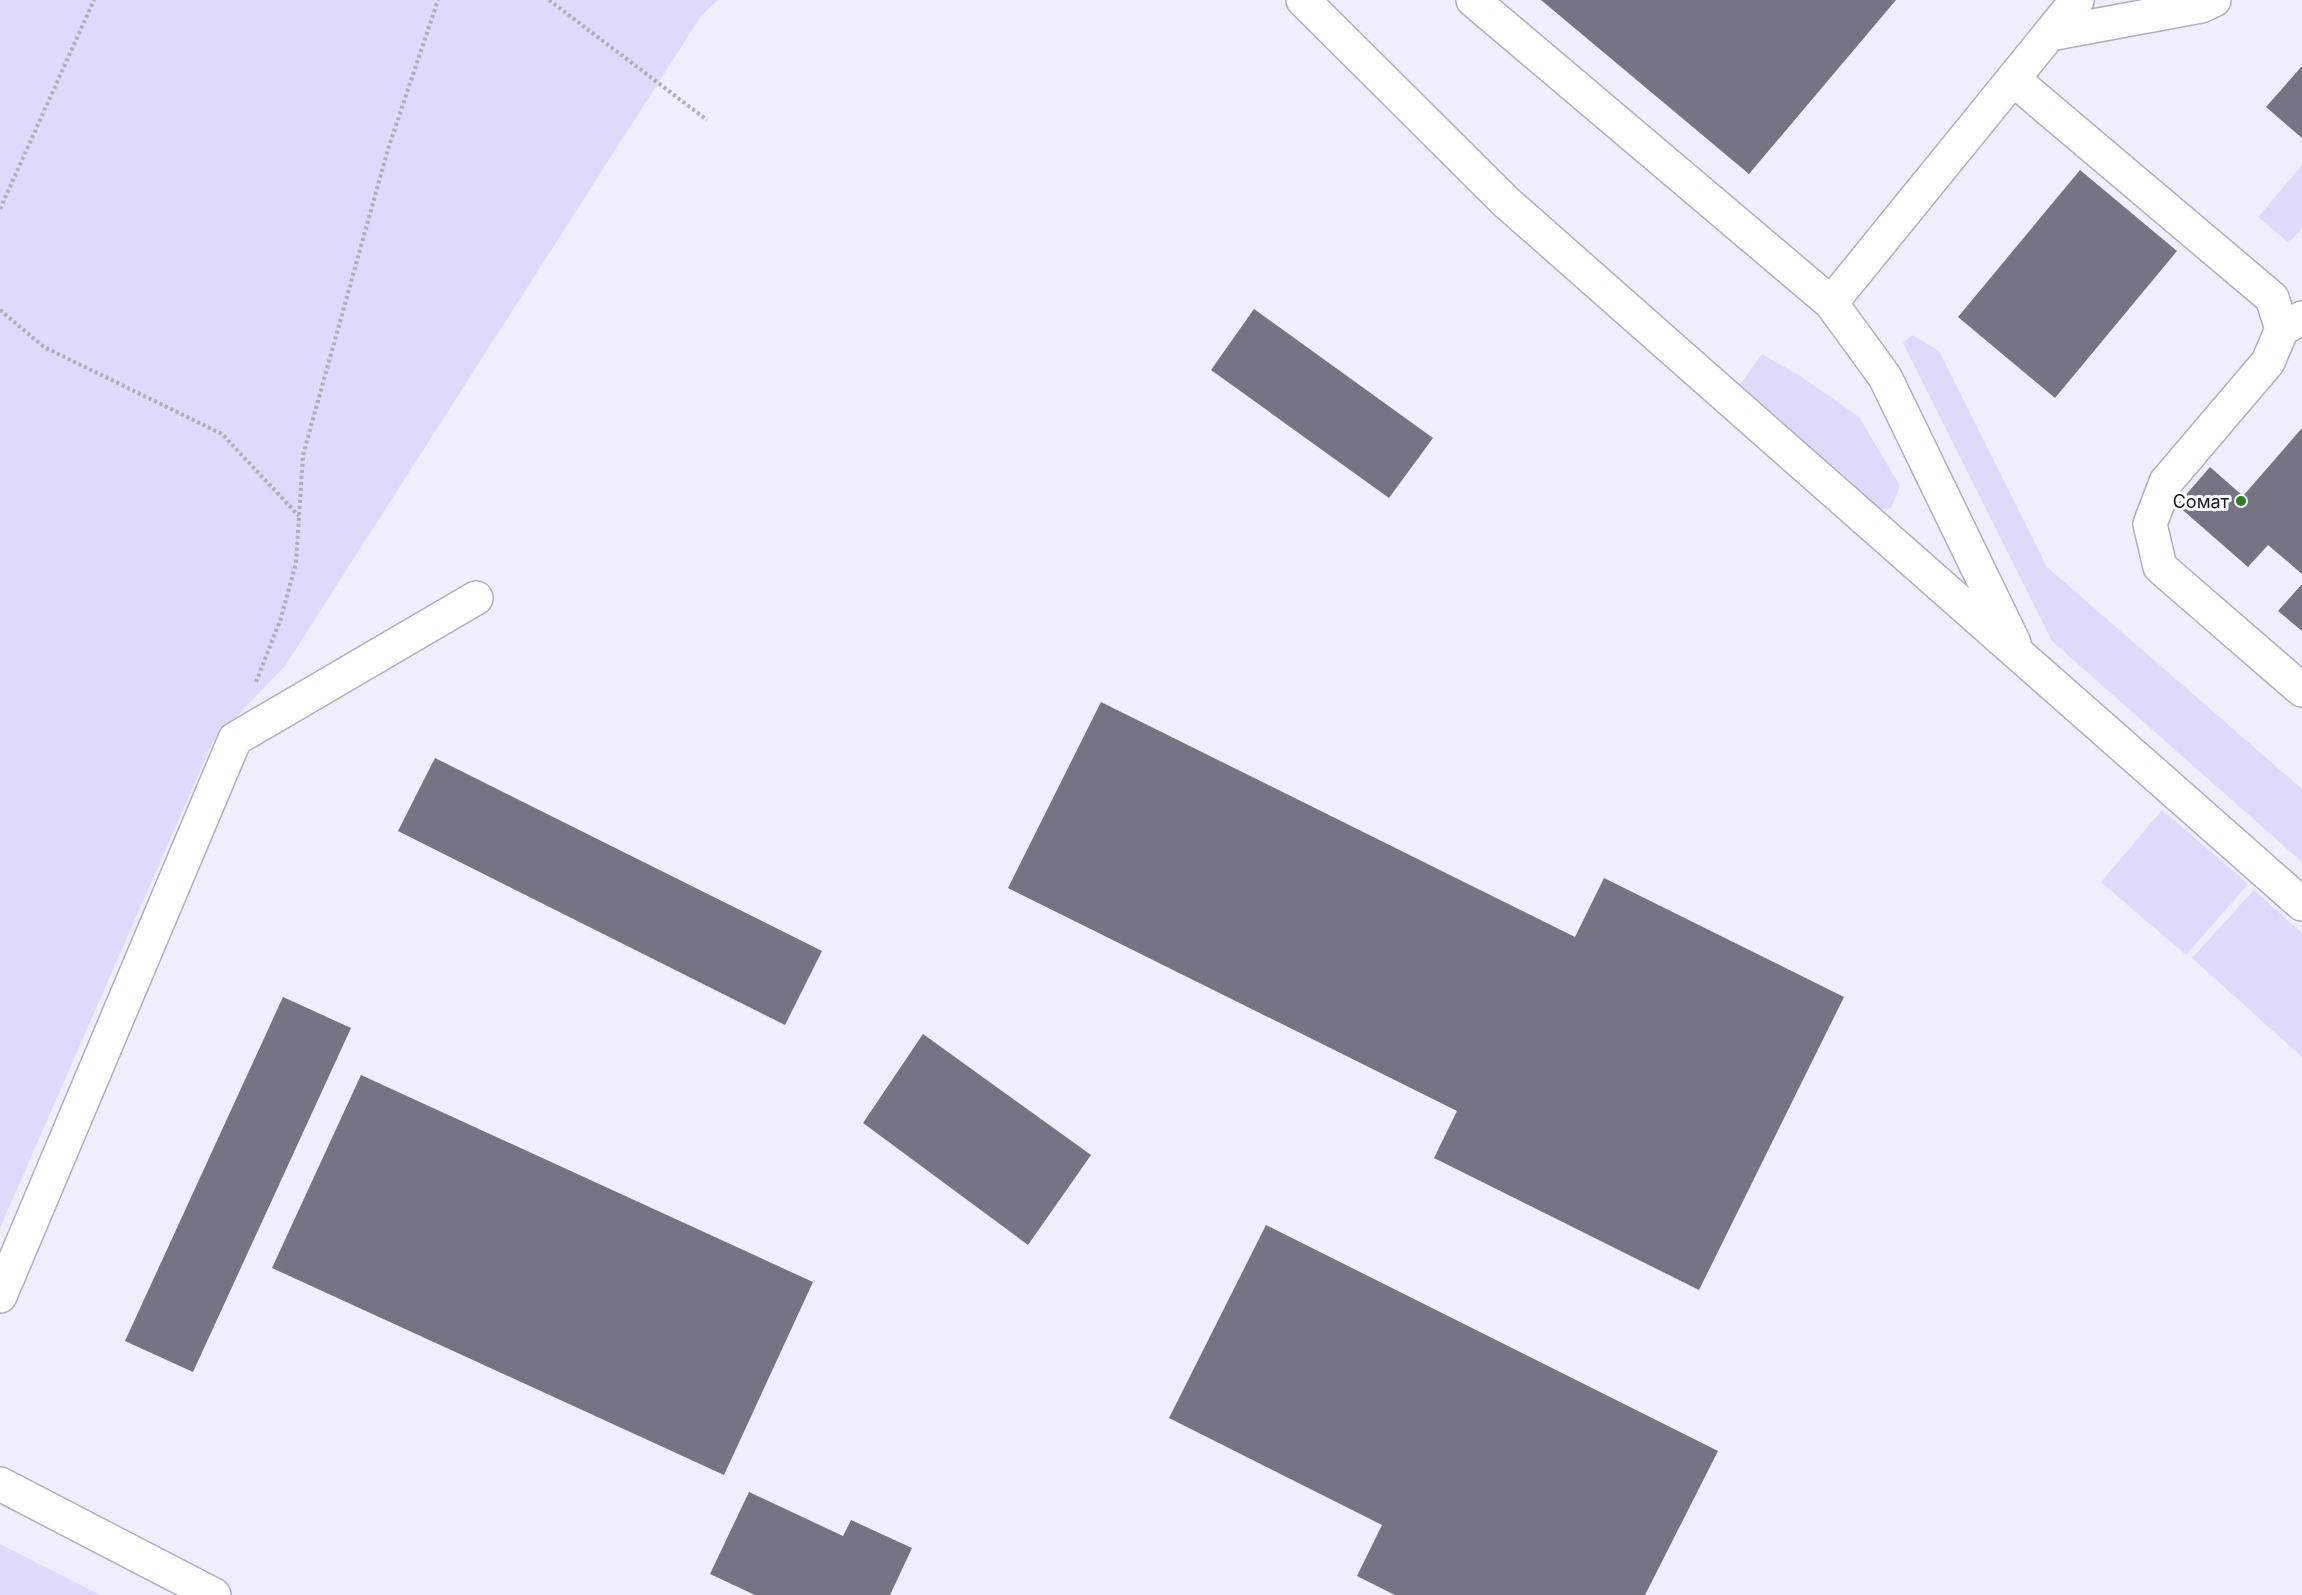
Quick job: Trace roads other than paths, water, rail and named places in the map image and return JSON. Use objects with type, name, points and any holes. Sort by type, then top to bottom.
[{"type":"street","points":[[1303,0],[1506,202],[2302,904]]},
{"type":"street","points":[[1473,0],[1831,303],[1885,377],[2021,658]]},
{"type":"street","points":[[1831,303],[2077,0]]},
{"type":"street","points":[[2050,34],[2201,6],[2214,0]]},
{"type":"street","points":[[2013,79],[2272,298],[2292,323],[2268,362],[2166,482],[2150,524],[2160,567],[2302,690]]},
{"type":"street","points":[[0,1296],[235,739],[476,598]]},
{"type":"street","points":[[0,1484],[214,1595]]},
{"type":"place","name":"Сомат","points":[[2241,501]]}]
